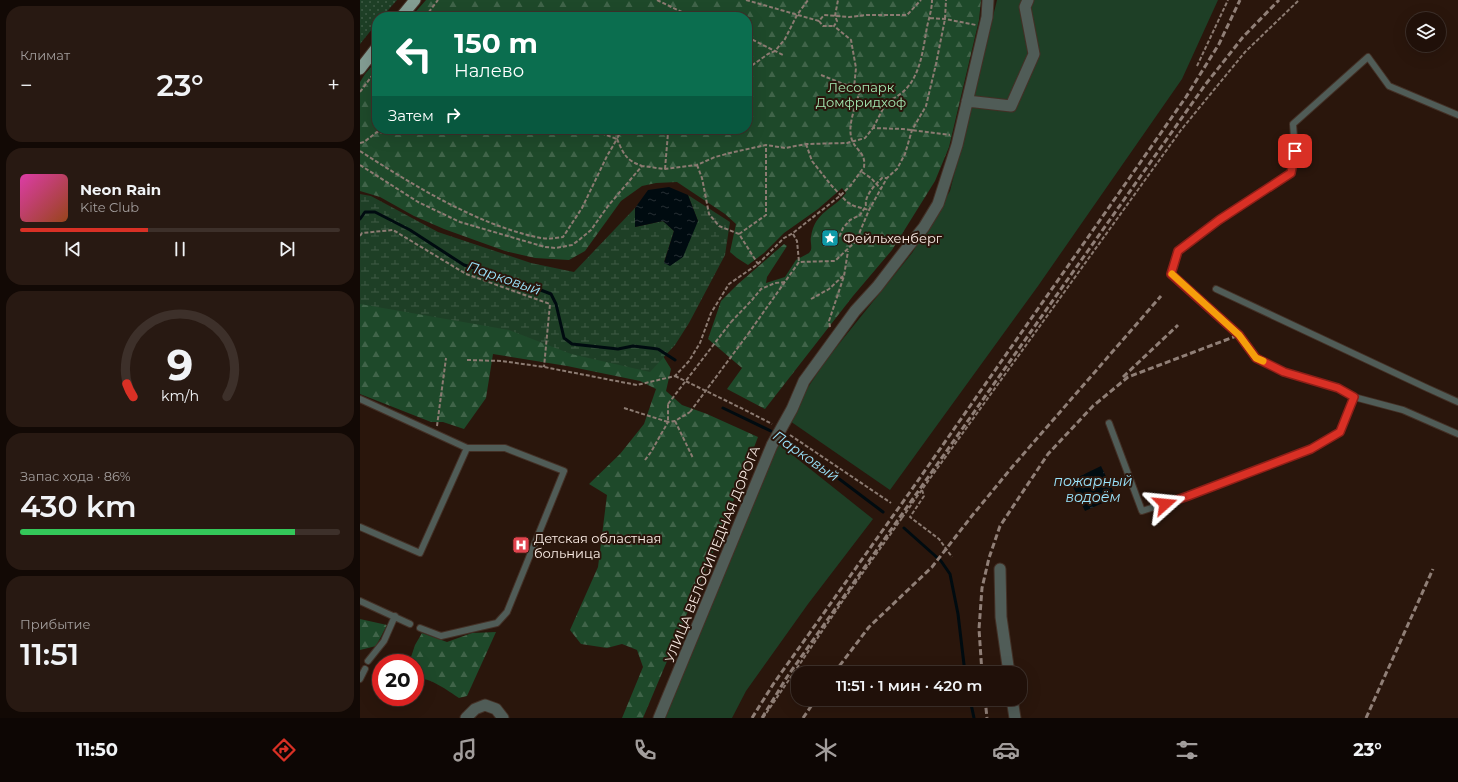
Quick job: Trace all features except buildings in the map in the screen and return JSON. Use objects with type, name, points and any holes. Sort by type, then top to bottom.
[{"type":"main road","points":[[405,12],[414,0]]},
{"type":"main road","points":[[360,69],[372,53]]},
{"type":"street","name":"УЛИЦА ВЕЛОСИПЕДНАЯ ДОРОГА","points":[[659,718],[772,445],[792,409],[804,381],[855,311],[924,227],[938,204],[959,136],[987,17],[988,0]]},
{"type":"street","points":[[967,101],[1011,106],[1034,54],[1025,7],[1028,0]]},
{"type":"street","points":[[1000,569],[1000,617],[1008,666]]},
{"type":"street","points":[[466,718],[475,709],[485,704],[496,709],[503,718]]},
{"type":"street","points":[[1013,706],[1015,718]]},
{"type":"lane","points":[[1458,115],[1389,86],[1368,57],[1293,124],[1295,151],[1291,173],[1219,220],[1178,251],[1171,274],[1239,335],[1256,358],[1284,372],[1338,388],[1354,397],[1403,410],[1458,434]]},
{"type":"lane","points":[[1216,289],[1458,402]]},
{"type":"lane","points":[[1109,422],[1142,511],[1188,496],[1311,449],[1340,432],[1354,397]]},
{"type":"lane","points":[[360,400],[467,448],[505,448],[564,471],[508,612],[497,623],[441,636],[420,628]]},
{"type":"lane","points":[[360,527],[420,553],[467,448]]},
{"type":"lane","points":[[360,601],[410,624]]},
{"type":"lane","points":[[368,661],[384,641],[395,616]]},
{"type":"lane","points":[[360,679],[365,669]]},
{"type":"path","points":[[429,12],[438,0]]},
{"type":"path","points":[[657,0],[682,12]]},
{"type":"path","points":[[746,0],[819,21],[823,26],[834,26],[851,40],[856,68],[854,88]]},
{"type":"path","points":[[752,65],[775,51],[785,39],[808,0]]},
{"type":"path","points":[[834,26],[837,21],[835,16],[838,0]]},
{"type":"path","points":[[819,21],[824,15],[849,17],[907,14],[921,0]]},
{"type":"path","points":[[604,134],[617,139],[624,155],[632,162],[642,166],[665,169],[697,165],[734,152],[766,146],[785,148],[801,144],[839,144],[865,138],[874,128],[887,100],[896,97],[910,85],[916,75],[930,18],[932,0]]},
{"type":"path","points":[[799,262],[835,261],[848,249],[856,241],[869,210],[887,178],[897,169],[905,154],[912,130],[926,106],[944,19],[946,0]]},
{"type":"path","points":[[1197,66],[1228,0]]},
{"type":"path","points":[[763,718],[921,490],[1181,130],[1245,52],[1299,0]]},
{"type":"path","points":[[930,18],[968,23],[984,28]]},
{"type":"path","points":[[752,40],[783,55]]},
{"type":"path","points":[[360,92],[372,76]]},
{"type":"path","points":[[467,360],[502,361],[544,367],[637,385],[675,376],[689,361],[700,343],[710,313],[729,284],[758,264],[784,238],[793,233],[841,195],[862,172],[865,163],[863,155],[853,142],[851,133],[858,94],[854,88],[821,76]]},
{"type":"path","points":[[874,128],[912,130],[959,136]]},
{"type":"path","points":[[360,143],[364,142],[374,134]]},
{"type":"path","points":[[360,151],[421,188],[466,211],[494,223],[542,238],[563,238],[582,208],[619,134]]},
{"type":"path","points":[[665,169],[668,134]]},
{"type":"path","points":[[806,144],[812,161],[847,202],[854,206],[869,210]]},
{"type":"path","points":[[739,234],[766,215],[766,146]]},
{"type":"path","points":[[360,165],[418,202],[460,222],[532,243],[556,248],[572,245],[591,230],[608,206],[642,166]]},
{"type":"path","points":[[697,165],[702,178],[709,214],[719,226],[739,234],[758,264]]},
{"type":"path","points":[[862,172],[871,178],[881,189]]},
{"type":"path","points":[[829,243],[840,235],[843,228],[850,220],[860,215],[865,209],[866,198],[876,184],[882,178],[887,178]]},
{"type":"path","points":[[360,236],[362,233],[393,230],[466,274],[550,304],[544,367]]},
{"type":"path","points":[[624,408],[668,422],[675,421],[690,412],[786,282],[799,262],[796,241],[793,233]]},
{"type":"path","points":[[832,341],[829,321],[844,276],[848,249]]},
{"type":"path","points":[[810,299],[829,289],[844,276]]},
{"type":"path","points":[[645,460],[668,422],[668,404],[731,322],[761,289],[775,283],[786,282]]},
{"type":"path","points":[[438,423],[446,358]]},
{"type":"path","points":[[675,376],[717,397],[732,402],[891,503]]},
{"type":"path","points":[[675,421],[693,458]]},
{"type":"path","points":[[921,490],[924,496],[910,517],[939,540],[952,557]]},
{"type":"green space","points":[[360,0],[397,0],[386,12],[372,12],[372,29],[360,44]]},
{"type":"green space","name":"Лесопарк Домфридхоф","points":[[426,0],[981,0],[979,20],[949,147],[935,181],[892,250],[853,296],[765,409],[727,389],[742,368],[708,339],[721,301],[738,284],[784,244],[787,246],[767,277],[766,283],[785,277],[796,260],[809,253],[811,250],[811,237],[816,222],[820,216],[846,193],[842,188],[818,209],[784,233],[764,253],[748,265],[730,252],[736,224],[725,214],[677,182],[656,183],[642,186],[621,201],[585,251],[569,260],[535,258],[505,251],[444,229],[414,216],[380,197],[360,191],[360,82],[372,66],[372,134],[752,134],[752,12],[415,12]]},
{"type":"green space","points":[[997,0],[1218,0],[1182,79],[1038,286],[890,490],[787,419],[826,360],[912,253],[950,191]]},
{"type":"green space","points":[[360,194],[371,196],[438,232],[531,263],[574,272],[635,208],[635,227],[663,221],[674,231],[664,262],[698,221],[688,195],[730,222],[725,255],[689,323],[675,345],[650,372],[571,354],[509,330],[360,304]]},
{"type":"green space","points":[[360,214],[634,309],[671,369],[666,391],[682,405],[707,414],[758,437],[719,538],[643,718],[622,718],[643,667],[637,650],[622,644],[607,648],[581,644],[570,630],[598,567],[607,495],[589,484],[620,454],[644,424],[656,389],[640,381],[567,366],[493,354],[486,398],[464,429],[443,422],[431,422],[360,394]]},
{"type":"green space","points":[[775,441],[873,519],[808,604],[746,691],[732,718],[662,718]]},
{"type":"green space","points":[[360,619],[387,625],[376,646],[360,650]]},
{"type":"green space","points":[[496,632],[467,696],[459,698],[444,688],[424,679],[424,654],[412,654],[422,633],[447,642],[472,633]]},
{"type":"water","points":[[669,187],[688,195],[698,221],[683,257],[670,266],[664,263],[674,231],[663,221],[635,227],[635,208],[648,190]]},
{"type":"water","name":"пожарный водоём","points":[[1101,466],[1116,497],[1085,511],[1070,481]]},
{"type":"waterway","name":"Парковый","points":[[360,219],[365,212],[375,212],[410,230],[464,265],[512,279],[551,294],[556,304],[564,338],[572,344],[618,349],[633,346],[658,349],[675,360]]},
{"type":"waterway","name":"Парковый","points":[[723,408],[775,433]]},
{"type":"waterway","name":"Парковый","points":[[781,435],[883,512]]},
{"type":"waterway","name":"Парковый","points":[[904,528],[941,561],[950,574],[958,614],[964,666]]},
{"type":"waterway","name":"Парковый","points":[[971,706],[974,718]]},
{"type":"railway","points":[[752,718],[774,683],[910,492],[1186,97],[1219,44],[1240,0]]},
{"type":"railway","points":[[762,718],[787,677],[1205,85],[1243,37],[1279,0]]},
{"type":"railway","points":[[839,666],[869,627],[932,567],[1013,466],[1161,296]]},
{"type":"railway","points":[[1123,377],[1178,325]]},
{"type":"railway","points":[[982,666],[979,629],[982,588],[989,558],[1000,526],[1048,454],[1093,406],[1128,377],[1239,335]]},
{"type":"railway","points":[[1366,718],[1433,569]]},
{"type":"railway","points":[[803,718],[811,706]]},
{"type":"railway","points":[[986,706],[987,718]]},
{"type":"slow traffic","points":[[1172,274],[1239,335],[1256,358],[1263,361]]},
{"type":"place","name":"Фейльхенберг","points":[[830,238]]},
{"type":"place","name":"Детская областная больница","points":[[521,545]]},
{"type":"route","points":[[1165,504],[1311,449],[1340,432],[1354,397],[1338,388],[1284,372],[1256,358],[1239,335],[1171,274],[1178,251],[1219,220],[1291,173],[1295,151]]}]
